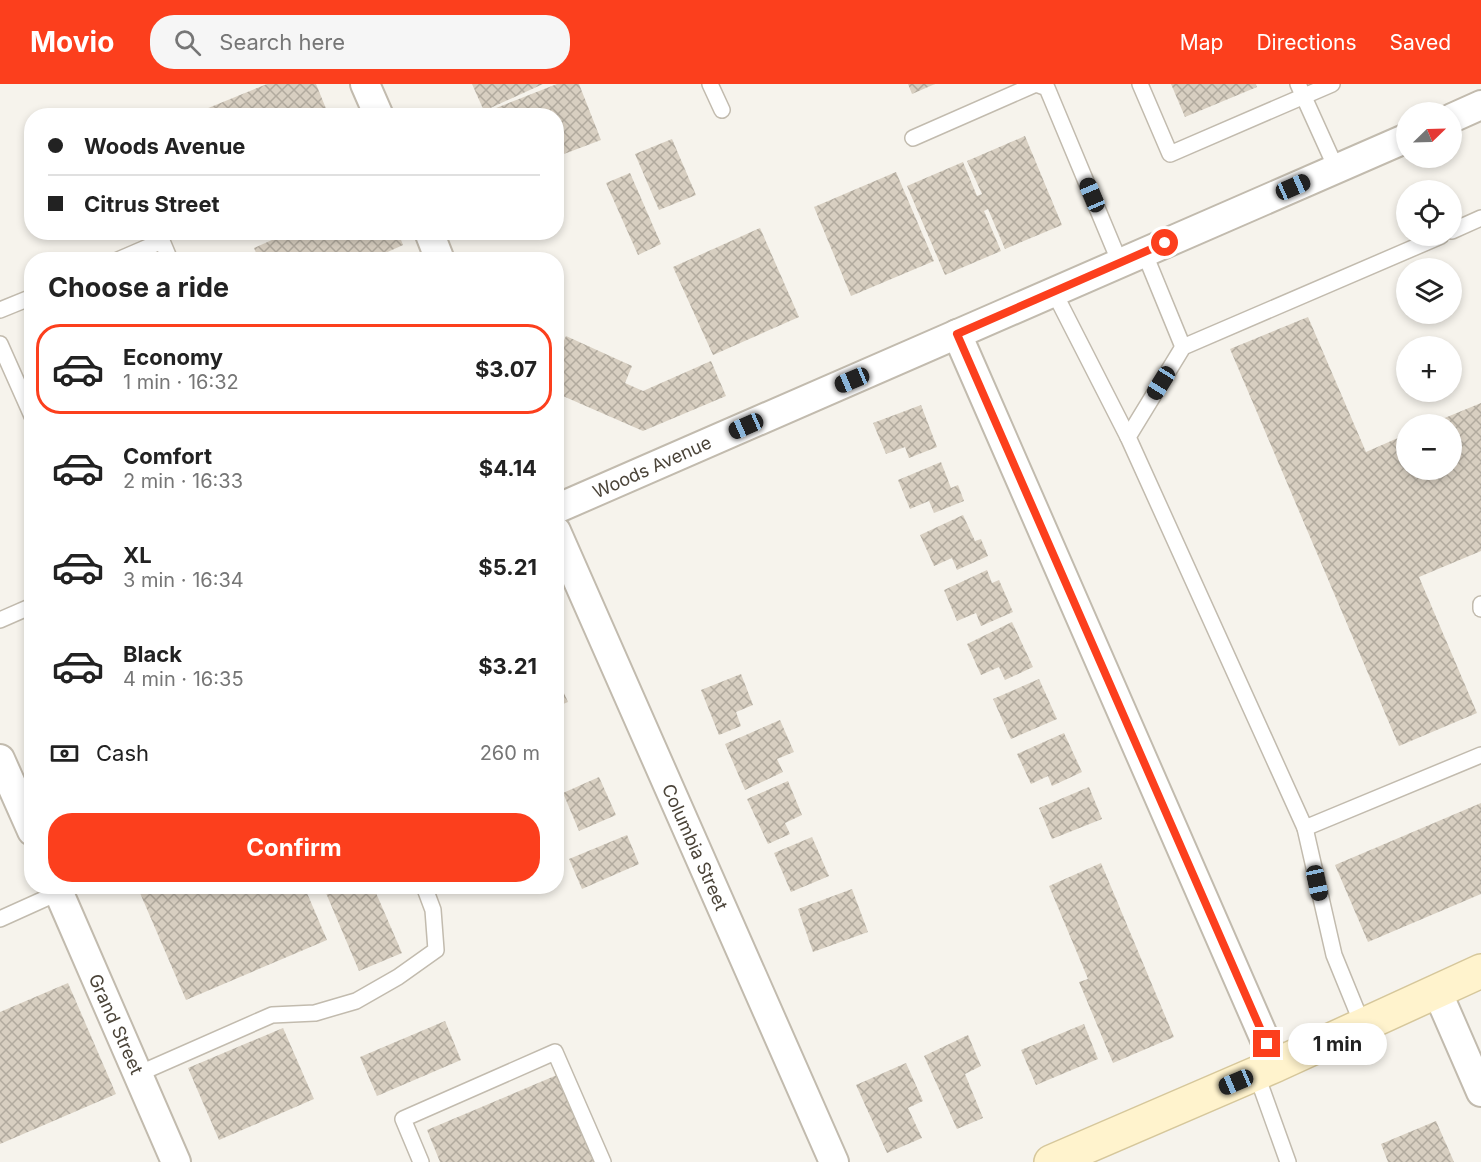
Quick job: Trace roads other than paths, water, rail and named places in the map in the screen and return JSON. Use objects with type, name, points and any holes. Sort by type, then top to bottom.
[{"type":"street","points":[[365,84],[376,108]]},
{"type":"street","points":[[1462,114],[1481,105]]},
{"type":"street","name":"Woods Avenue","points":[[564,506],[1396,143]]},
{"type":"street","points":[[957,334],[1266,1069]]},
{"type":"street","name":"Columbia Street","points":[[564,549],[834,1162]]},
{"type":"street","points":[[0,759],[24,813]]},
{"type":"street","name":"Grand Street","points":[[62,894],[176,1162]]},
{"type":"street","points":[[1065,1159],[1481,971]]},
{"type":"street","points":[[1437,991],[1474,1058],[1481,1092]]},
{"type":"lane","points":[[710,84],[722,110]]},
{"type":"lane","points":[[913,138],[1036,84],[1047,88],[1132,257],[1183,347]]},
{"type":"lane","points":[[1140,84],[1170,154],[1301,91],[1332,84]]},
{"type":"lane","points":[[1301,91],[1336,168]]},
{"type":"lane","points":[[1462,227],[1481,218]]},
{"type":"lane","points":[[137,252],[162,241],[167,252]]},
{"type":"lane","points":[[1128,436],[1183,347],[1419,246]]},
{"type":"lane","points":[[1054,292],[1090,367],[1128,436],[1305,828],[1334,955],[1363,1026]]},
{"type":"lane","points":[[0,310],[24,300]]},
{"type":"lane","points":[[0,344],[24,398]]},
{"type":"lane","points":[[1481,604],[1481,609]]},
{"type":"lane","points":[[0,620],[24,610]]},
{"type":"lane","points":[[1305,828],[1481,755]]},
{"type":"lane","points":[[0,919],[50,894]]},
{"type":"lane","points":[[138,1074],[272,1015],[315,1013],[356,1001],[398,978],[436,950],[433,910],[427,894]]},
{"type":"lane","points":[[421,1162],[403,1119],[555,1052],[603,1162]]},
{"type":"lane","points":[[1266,1069],[1288,1162]]}]
